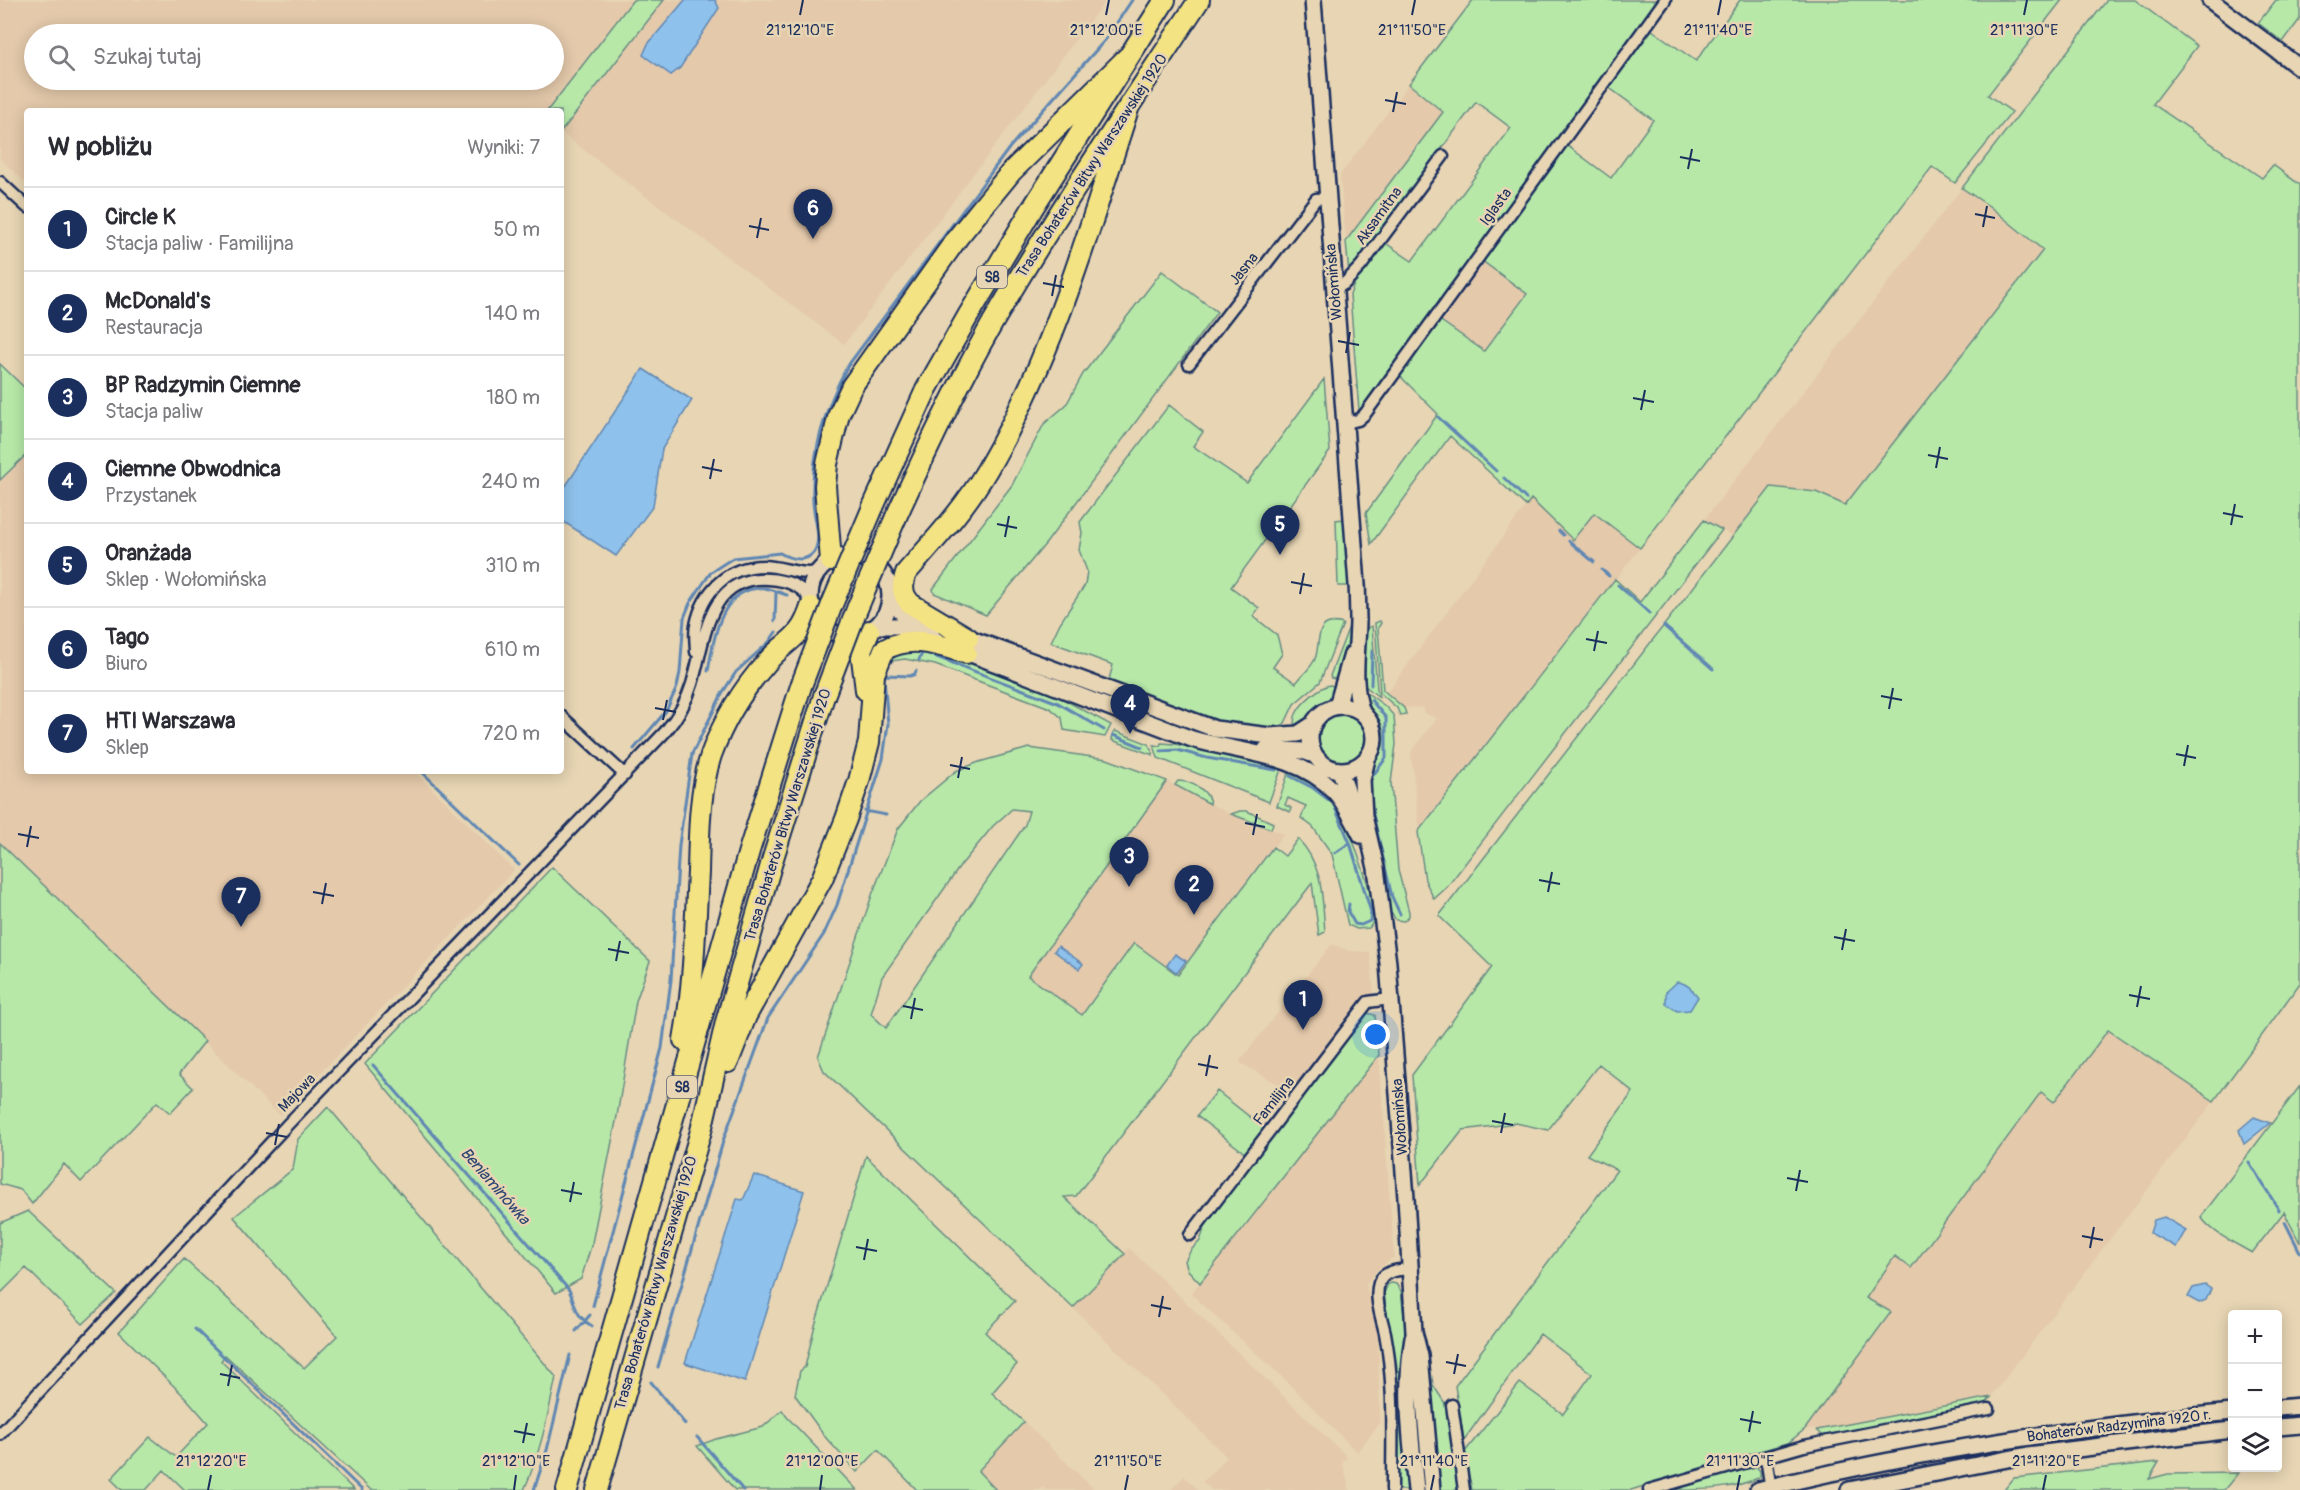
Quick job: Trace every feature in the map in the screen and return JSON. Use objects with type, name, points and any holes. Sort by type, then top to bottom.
[{"type":"highway","name":"Trasa Bohaterów Bitwy Warszawskiej 1920","points":[[567,1490],[749,851],[801,686],[833,602],[873,507],[932,381],[1032,209],[1165,0]]},
{"type":"highway","name":"Trasa Bohaterów Bitwy Warszawskiej 1920","points":[[597,1490],[701,1131],[726,1022],[770,868],[824,696],[857,609],[914,476],[992,324],[1054,220],[1198,0]]},
{"type":"highway","points":[[824,566],[827,464],[839,414],[852,386],[958,237],[1012,171],[1128,57]]},
{"type":"highway","points":[[967,645],[904,597],[902,589],[906,573],[967,501],[988,469],[1026,392],[1073,282],[1129,106]]},
{"type":"highway","points":[[889,593],[891,578],[902,562],[940,535]]},
{"type":"highway","points":[[671,1125],[693,974],[702,796],[711,756],[726,722],[744,691],[770,659],[803,629],[810,602]]},
{"type":"highway","points":[[870,716],[861,650],[873,629]]},
{"type":"highway","points":[[701,1131],[746,1016],[801,919],[826,869],[859,781],[869,742],[874,674],[884,650],[901,642],[910,641],[967,645]]},
{"type":"main road","name":"Wołomińska","points":[[1313,0],[1326,198],[1356,567],[1358,701],[1362,712]]},
{"type":"main road","points":[[2210,0],[2300,68]]},
{"type":"main road","points":[[1239,749],[1290,749],[1314,755],[1325,766],[1340,771],[1360,766],[1367,759],[1375,743],[1375,734],[1368,718],[1362,712],[1354,708],[1337,706],[1322,712],[1312,725],[1298,734],[1270,736],[1215,729],[967,645],[899,626],[873,629],[851,636],[830,631],[822,625],[810,602],[812,584],[824,566],[851,556],[861,558],[879,569],[889,593],[901,612],[967,645],[1192,739],[1276,757],[1302,769],[1328,785],[1347,808],[1361,835]]},
{"type":"main road","points":[[873,629],[888,609],[889,593]]},
{"type":"main road","name":"Wołomińska","points":[[1337,706],[1357,636]]},
{"type":"main road","points":[[1312,725],[1310,735],[1314,755]]},
{"type":"main road","name":"Wołomińska","points":[[1367,759],[1362,780],[1364,816],[1376,868],[1381,903],[1414,1332],[1420,1356],[1432,1490]]},
{"type":"main road","name":"Wołomińska","points":[[1340,771],[1350,794],[1381,903]]},
{"type":"main road","name":"Wołomińska","points":[[1414,1332],[1409,1360],[1408,1418],[1416,1490]]},
{"type":"main road","points":[[2282,1408],[2300,1406]]},
{"type":"main road","name":"Bohaterów Radzymina 1920 r.","points":[[1767,1489],[1841,1471],[2018,1438],[2228,1412]]},
{"type":"main road","points":[[2282,1427],[2300,1425]]},
{"type":"main road","name":"Bohaterów Radzymina 1920 r.","points":[[1849,1490],[2028,1455],[2228,1430]]},
{"type":"street","name":"Iglasta","points":[[1346,423],[1358,420],[1365,414],[1665,0]]},
{"type":"street","name":"Aksamitna","points":[[1334,290],[1344,284],[1361,266],[1443,156]]},
{"type":"street","points":[[0,182],[24,204]]},
{"type":"street","name":"Jasna","points":[[1189,364],[1316,199],[1326,198]]},
{"type":"street","points":[[696,662],[695,626],[707,594],[717,583],[744,568],[763,566],[801,574],[824,566]]},
{"type":"street","points":[[696,662],[713,610],[722,597],[737,585],[750,579],[780,580],[801,588],[810,602]]},
{"type":"street","name":"Majowa","points":[[0,1434],[288,1124],[625,776],[674,722],[692,686],[696,662]]},
{"type":"street","points":[[564,719],[625,776]]},
{"type":"street","name":"Familijna","points":[[1190,1235],[1368,1002],[1390,999]]},
{"type":"street","points":[[1392,1490],[1390,1363],[1379,1310],[1378,1290],[1386,1274],[1410,1269]]},
{"type":"street","points":[[1452,1405],[1464,1490]]},
{"type":"street","points":[[1649,1490],[1822,1443],[1989,1410]]},
{"type":"street","points":[[1766,1457],[1767,1489]]},
{"type":"shaded area","points":[[0,0],[633,0],[564,89],[564,24],[24,24],[24,90],[563,90],[549,108],[24,108],[24,181],[0,159]]},
{"type":"shaded area","points":[[664,0],[1106,0],[844,344],[564,135],[564,129]]},
{"type":"shaded area","points":[[1409,84],[1443,112],[1346,241],[1340,175]]},
{"type":"shaded area","points":[[1962,188],[1989,205],[2043,249],[1845,506],[1816,492],[1771,487],[1733,536],[1704,520]]},
{"type":"shaded area","points":[[1481,260],[1527,293],[1484,352],[1438,319]]},
{"type":"shaded area","points":[[24,457],[24,774],[417,774],[514,870],[280,1115],[0,843],[0,480]]},
{"type":"shaded area","points":[[1531,499],[1573,540],[1594,513],[1640,548],[1423,828],[1419,825],[1411,752],[1437,718],[1424,713],[1423,707],[1404,708],[1386,694]]},
{"type":"shaded area","points":[[1167,781],[1228,813],[1283,834],[1178,975],[1134,943],[1082,1015],[1028,976]]},
{"type":"shaded area","points":[[1332,944],[1349,951],[1370,952],[1374,996],[1368,997],[1293,1092],[1239,1062]]},
{"type":"shaded area","points":[[2108,1030],[2214,1101],[1991,1397],[1817,1430],[1815,1428],[1805,1429],[1891,1313],[1866,1298],[1895,1256],[1911,1268],[2041,1092],[2054,1102]]},
{"type":"shaded area","points":[[1379,1055],[1394,1257],[1376,1271],[1366,1284],[1378,1332],[1380,1423],[1357,1452],[1278,1373],[1191,1294]]},
{"type":"shaded area","points":[[1129,1248],[1347,1457],[1342,1462],[1350,1490],[1212,1490],[1203,1482],[1227,1457],[1073,1308]]},
{"type":"shaded area","points":[[1024,1422],[1095,1490],[1046,1490],[1043,1487],[1039,1490],[996,1490],[977,1472]]},
{"type":"shaded area","points":[[1184,1476],[1198,1490],[1171,1490]]},
{"type":"green space","points":[[633,0],[664,0],[564,128],[564,108],[549,108]]},
{"type":"green space","points":[[1473,0],[1658,0],[1359,411],[1350,295],[1356,279],[1384,242],[1412,261],[1511,128],[1476,102],[1349,274],[1346,241],[1443,112],[1409,84]]},
{"type":"green space","points":[[1740,0],[2062,0],[1988,95],[2012,112],[1955,183],[1932,167],[1640,548],[1594,513],[1573,540],[1531,499],[1526,506],[1450,436],[1371,544],[1366,513],[1438,414],[1398,374],[1427,339],[1427,334],[1438,319],[1484,351],[1527,294],[1481,260],[1565,144],[1611,178],[1653,120],[1607,86],[1649,28],[1696,61]]},
{"type":"green space","points":[[2107,0],[2135,0],[2197,46],[2153,104],[2262,178],[2273,165],[2300,185],[2300,983],[2214,1101],[2108,1030],[2054,1102],[2041,1092],[1911,1268],[1895,1256],[1866,1298],[1891,1312],[1805,1429],[1788,1443],[1631,1490],[1472,1490],[1464,1453],[1520,1383],[1563,1414],[1592,1374],[1540,1334],[1464,1440],[1455,1386],[1617,1170],[1587,1155],[1633,1092],[1599,1064],[1548,1130],[1516,1123],[1463,1130],[1420,1185],[1412,1075],[1492,967],[1439,916],[1771,487],[1816,492],[1845,505],[2043,250],[1989,206],[1962,188]]},
{"type":"green space","points":[[2276,0],[2300,0],[2300,19],[2283,42],[2258,23]]},
{"type":"green space","points":[[1162,271],[1217,312],[1047,542],[986,615],[934,593],[933,589],[1012,485],[1044,424],[1066,405],[1083,374]]},
{"type":"green space","points":[[0,364],[24,387],[24,457],[0,480]]},
{"type":"green space","points":[[1324,379],[1330,451],[1231,587],[1259,608],[1253,616],[1277,635],[1282,654],[1273,667],[1296,683],[1315,659],[1323,628],[1327,624],[1343,624],[1320,682],[1294,704],[1285,723],[1278,728],[1256,728],[1212,720],[1108,683],[1113,665],[1051,642],[1060,623],[1085,585],[1087,571],[1079,550],[1082,533],[1080,522],[1169,405],[1203,432],[1193,446],[1247,483]]},
{"type":"green space","points":[[1344,519],[1350,586],[1338,586],[1336,520]]},
{"type":"green space","points":[[1704,520],[1722,530],[1447,887],[1434,899],[1425,880],[1418,832],[1615,579],[1640,602]]},
{"type":"green space","points":[[894,614],[1192,727],[1279,745],[1223,740],[1190,730],[892,618]]},
{"type":"green space","points":[[1380,621],[1378,628],[1383,690],[1404,708],[1406,714],[1400,715],[1397,708],[1380,693],[1375,623]]},
{"type":"green space","points":[[1350,624],[1339,680],[1331,678],[1330,676]]},
{"type":"green space","points":[[1372,626],[1379,697],[1364,685],[1366,633]]},
{"type":"green space","points":[[933,649],[1061,698],[1111,725],[1105,737],[1064,730],[1062,718],[1050,708],[935,665],[905,659],[891,661],[885,659],[891,654]]},
{"type":"green space","points":[[1330,685],[1337,687],[1330,699],[1317,706],[1302,724],[1294,728],[1295,716],[1302,705],[1316,692]]},
{"type":"green space","points":[[1362,692],[1385,706],[1394,716],[1396,744],[1391,783],[1398,870],[1409,912],[1409,916],[1404,921],[1396,920],[1392,914],[1389,914],[1372,844],[1367,791],[1369,774],[1381,751],[1384,739],[1382,725]]},
{"type":"green space","points":[[1337,714],[1347,714],[1362,724],[1366,738],[1365,747],[1356,758],[1347,762],[1337,762],[1322,752],[1318,743],[1318,733],[1328,718]]},
{"type":"green space","points":[[1115,731],[1149,744],[1153,755],[1112,740]]},
{"type":"green space","points":[[1161,743],[1258,760],[1282,767],[1269,802],[1158,758],[1154,745],[1160,746]]},
{"type":"green space","points":[[1029,748],[1107,759],[1167,781],[1028,976],[1082,1015],[1134,943],[1178,975],[1273,847],[1285,856],[1298,839],[1313,860],[1320,883],[1325,932],[1319,935],[1312,883],[1076,1196],[1064,1197],[1125,1254],[1073,1308],[824,1071],[818,1057],[872,895],[898,829],[920,801],[956,771]],"holes":[[[1012,809],[1029,811],[1025,825],[886,1028],[871,1014],[882,977],[961,865],[993,826]]]},
{"type":"green space","points":[[1289,771],[1325,792],[1341,810],[1362,865],[1371,897],[1374,919],[1369,928],[1357,929],[1348,925],[1332,854],[1313,827],[1301,818],[1306,806],[1288,798],[1285,805],[1291,808],[1290,812],[1277,806]]},
{"type":"green space","points":[[1178,781],[1199,787],[1206,794],[1210,804],[1175,785]]},
{"type":"green space","points":[[1247,811],[1273,823],[1271,829],[1231,814]]},
{"type":"green space","points":[[0,843],[205,1041],[179,1074],[193,1088],[170,1113],[157,1102],[81,1182],[64,1164],[32,1204],[21,1190],[0,1184]]},
{"type":"green space","points":[[552,867],[650,961],[636,1001],[617,1116],[592,1243],[581,1279],[556,1293],[365,1064]]},
{"type":"green space","points":[[1366,1013],[1375,1015],[1379,1055],[1200,1283],[1188,1270],[1185,1261],[1200,1241],[1207,1220]]},
{"type":"green space","points":[[2300,1086],[2300,1243],[2284,1212],[2252,1253],[2217,1233],[2201,1217]]},
{"type":"green space","points":[[1217,1091],[1265,1129],[1246,1154],[1197,1116]]},
{"type":"green space","points":[[328,1107],[556,1377],[547,1420],[524,1490],[371,1490],[225,1355],[221,1361],[354,1490],[185,1490],[164,1470],[146,1490],[122,1490],[111,1479],[150,1437],[176,1457],[208,1423],[119,1332],[184,1259],[304,1368],[337,1336],[234,1217],[293,1169],[298,1139]]},
{"type":"green space","points":[[866,1156],[1015,1301],[985,1332],[1017,1364],[992,1393],[1024,1422],[978,1471],[996,1490],[917,1490],[878,1450],[857,1472],[826,1438],[795,1395],[800,1371],[805,1367],[814,1329]]},
{"type":"green space","points":[[28,1211],[116,1293],[83,1324],[26,1268],[0,1294],[0,1223]]},
{"type":"green space","points":[[1388,1284],[1396,1284],[1401,1291],[1405,1324],[1404,1387],[1410,1490],[1397,1490],[1394,1361],[1384,1293]]},
{"type":"green space","points":[[1422,1333],[1426,1340],[1433,1385],[1450,1411],[1460,1490],[1439,1490]]},
{"type":"green space","points":[[1991,1397],[1985,1405],[1823,1436],[1817,1430]]},
{"type":"green space","points":[[782,1410],[857,1490],[735,1490],[697,1446],[763,1427]]},
{"type":"green space","points":[[2159,1462],[2149,1479],[2168,1474],[2238,1473],[2224,1490],[2004,1490],[2014,1478]]},
{"type":"green space","points":[[1755,1465],[1760,1471],[1760,1477],[1739,1485],[1668,1490]]},
{"type":"water","points":[[685,0],[715,0],[719,8],[680,68],[671,75],[643,55],[648,44]]},
{"type":"water","points":[[643,369],[692,400],[662,449],[653,506],[616,556],[564,522],[564,488]]},
{"type":"water","points":[[1058,946],[1083,964],[1079,969],[1054,951]]},
{"type":"water","points":[[1175,954],[1186,961],[1177,973],[1167,965]]},
{"type":"water","points":[[1677,982],[1689,987],[1698,997],[1690,1010],[1677,1011],[1666,1004],[1666,992]]},
{"type":"water","points":[[2254,1117],[2270,1123],[2244,1144],[2239,1130]]},
{"type":"water","points":[[754,1175],[804,1191],[745,1382],[685,1363],[737,1199],[743,1200]]},
{"type":"water","points":[[2164,1217],[2186,1230],[2176,1247],[2150,1233],[2154,1220]]},
{"type":"water","points":[[2205,1285],[2211,1289],[2206,1300],[2199,1303],[2188,1297],[2193,1288]]},
{"type":"waterway","points":[[634,749],[666,711],[677,687],[684,618],[690,603],[711,572],[733,558],[780,553],[802,559],[814,552],[818,540],[813,507],[814,466],[817,449],[832,399],[847,367],[1010,147],[1106,39],[1132,0]]},
{"type":"waterway","points":[[1438,417],[1496,471]]},
{"type":"waterway","points":[[1504,478],[1526,499]]},
{"type":"waterway","points":[[1559,531],[1563,535]]},
{"type":"waterway","points":[[1569,541],[1594,562]]},
{"type":"waterway","points":[[1602,570],[1609,576]]},
{"type":"waterway","points":[[1618,585],[1649,613]]},
{"type":"waterway","points":[[708,671],[713,644],[722,617],[738,596],[749,590],[764,588],[787,595]]},
{"type":"waterway","points":[[775,621],[776,593]]},
{"type":"waterway","points":[[1664,626],[1713,669]]},
{"type":"waterway","points":[[593,1306],[662,1048],[671,980],[679,845],[692,754],[723,692],[736,672],[769,642],[776,632]]},
{"type":"waterway","points":[[1371,685],[1372,651]]},
{"type":"waterway","points":[[919,660],[922,653],[926,653],[1058,703],[1104,730]]},
{"type":"waterway","points":[[658,1367],[724,1138],[768,1018],[824,934],[837,905],[883,759],[888,724],[884,678],[886,675],[910,676],[916,671]]},
{"type":"waterway","points":[[1370,796],[1371,778],[1386,758],[1386,718],[1371,700]]},
{"type":"waterway","points":[[1113,735],[1142,747]]},
{"type":"waterway","points":[[1161,751],[1177,750],[1207,758],[1276,770]]},
{"type":"waterway","name":"Beniaminówka","points":[[424,774],[519,865]]},
{"type":"waterway","points":[[1290,776],[1313,788],[1333,803],[1350,843],[1371,912],[1370,921],[1361,925],[1355,924],[1348,912],[1349,904]]},
{"type":"waterway","points":[[1371,806],[1392,897],[1400,914]]},
{"type":"waterway","points":[[865,811],[886,815]]},
{"type":"waterway","points":[[1335,853],[1350,843]]},
{"type":"waterway","name":"Beniaminówka","points":[[373,1065],[569,1290],[579,1314],[592,1326]]},
{"type":"waterway","points":[[2249,1162],[2279,1210]]},
{"type":"waterway","points":[[2285,1222],[2300,1252]]},
{"type":"waterway","name":"Beniaminówka","points":[[576,1331],[590,1315]]},
{"type":"waterway","points":[[195,1329],[362,1490]]},
{"type":"waterway","points":[[534,1490],[547,1450],[570,1355]]},
{"type":"waterway","name":"Beniaminówka","points":[[651,1382],[685,1424]]},
{"type":"waterway","name":"Beniaminówka","points":[[697,1437],[743,1490]]},
{"type":"place","name":"Tago","points":[[813,239]]},
{"type":"place","name":"Oranżada","points":[[1280,555]]},
{"type":"place","name":"Ciemne Obwodnica","points":[[1130,734]]},
{"type":"place","name":"BP Radzymin Ciemne","points":[[1129,887]]},
{"type":"place","name":"McDonald's","points":[[1194,915]]},
{"type":"place","name":"HTI Warszawa","points":[[241,927]]},
{"type":"place","name":"Circle K","points":[[1303,1030]]}]
